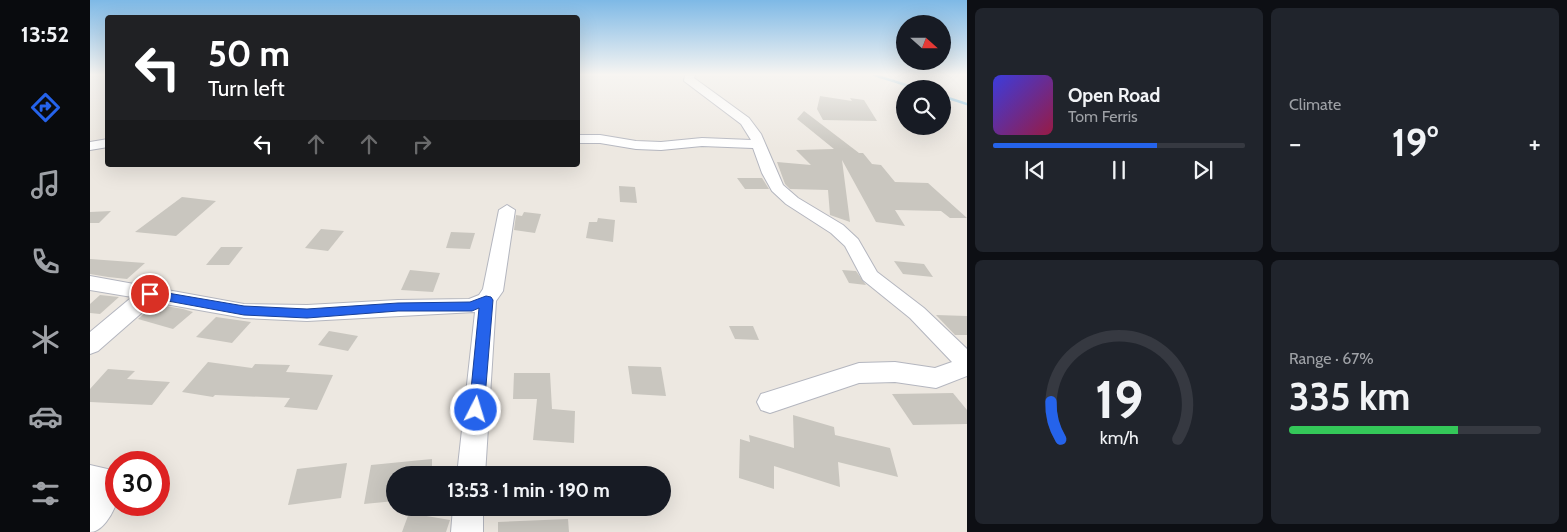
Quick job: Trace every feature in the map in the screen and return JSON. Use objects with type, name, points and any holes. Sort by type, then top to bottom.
[{"type":"street","points":[[719,100],[745,122],[754,134],[778,188],[792,201],[837,229],[852,243],[870,276],[917,313],[967,365],[936,378],[895,372],[858,373],[770,402]]},
{"type":"street","points":[[580,139],[600,138],[636,145],[662,146],[702,142],[757,144]]},
{"type":"street","points":[[90,146],[105,144]]},
{"type":"street","points":[[90,283],[244,311],[307,314],[398,307],[472,306],[486,300],[493,291],[507,210]]},
{"type":"street","points":[[90,345],[112,324],[150,294]]},
{"type":"street","points":[[472,466],[486,300]]},
{"type":"street","points":[[90,479],[108,482],[106,493],[90,519]]},
{"type":"street","points":[[467,532],[468,516]]},
{"type":"building","points":[[819,100],[864,100],[877,121],[823,120],[817,109]]},
{"type":"building","points":[[804,111],[859,153],[863,153],[872,164],[881,165],[895,182],[928,183],[967,218],[950,218],[941,211],[895,210],[905,226],[876,222],[842,160],[850,222],[830,215],[828,190],[790,189],[785,184],[777,162],[811,165],[796,150],[834,149],[797,119]]},
{"type":"building","points":[[737,178],[762,178],[769,189],[745,189]]},
{"type":"building","points":[[619,186],[635,187],[637,203],[620,202]]},
{"type":"building","points":[[182,197],[216,201],[176,236],[135,232]]},
{"type":"building","points":[[111,211],[99,223],[90,223],[90,212]]},
{"type":"building","points":[[524,212],[541,214],[535,233],[514,230],[516,215],[522,216]]},
{"type":"building","points":[[598,218],[615,220],[613,242],[586,238],[589,222],[597,222]]},
{"type":"building","points":[[321,229],[344,231],[328,251],[305,248]]},
{"type":"building","points":[[451,232],[475,233],[470,249],[446,248]]},
{"type":"building","points":[[221,247],[243,247],[229,265],[206,265]]},
{"type":"building","points":[[90,259],[145,263],[127,279],[90,274]]},
{"type":"building","points":[[894,261],[924,264],[933,277],[903,274]]},
{"type":"building","points":[[410,270],[440,273],[433,292],[401,290]]},
{"type":"building","points":[[842,270],[856,271],[866,285],[849,283]]},
{"type":"building","points":[[100,295],[119,297],[100,314],[90,313],[90,304]]},
{"type":"building","points":[[155,304],[193,312],[173,329],[138,319]]},
{"type":"building","points":[[936,315],[967,316],[967,335],[955,335]]},
{"type":"building","points":[[216,317],[251,322],[232,343],[196,337]]},
{"type":"building","points":[[729,326],[753,326],[759,340],[735,339]]},
{"type":"building","points":[[329,331],[358,336],[348,351],[318,345]]},
{"type":"building","points":[[208,362],[252,368],[255,364],[290,365],[286,372],[333,375],[317,410],[284,407],[290,398],[215,395],[213,397],[182,392]]},
{"type":"building","points":[[628,366],[661,367],[666,396],[632,394]]},
{"type":"building","points":[[108,369],[135,371],[127,379],[170,382],[152,405],[90,402],[90,389]]},
{"type":"building","points":[[514,373],[550,373],[552,409],[575,411],[574,443],[533,440],[537,399],[513,399]]},
{"type":"building","points":[[953,393],[967,410],[967,424],[913,425],[892,394]]},
{"type":"building","points":[[793,415],[834,427],[835,435],[890,448],[898,477],[838,462],[840,487],[774,466],[774,489],[739,478],[740,439],[750,442],[749,435],[794,448]]},
{"type":"building","points":[[432,459],[432,466],[386,466],[386,502],[364,504],[371,465]]},
{"type":"building","points":[[347,463],[341,498],[288,505],[297,469]]},
{"type":"building","points":[[408,516],[427,516],[450,520],[446,532],[402,532]]},
{"type":"building","points":[[568,519],[569,532],[498,532],[498,522]]},
{"type":"waterway","points":[[954,100],[967,104]]},
{"type":"route","points":[[150,294],[244,311],[307,314],[398,307],[472,306],[486,300],[476,410]]}]
